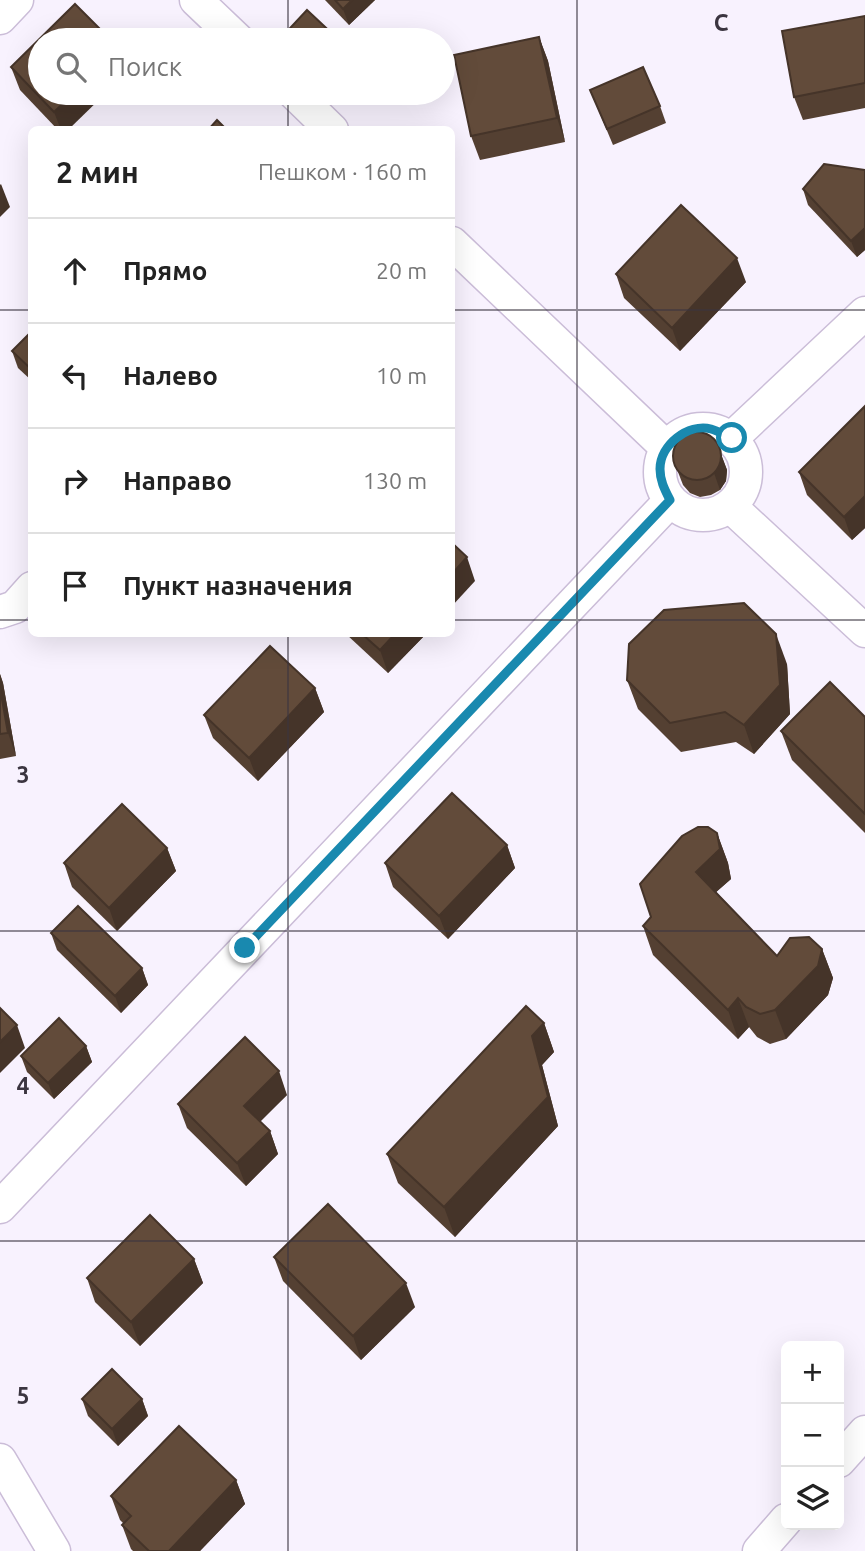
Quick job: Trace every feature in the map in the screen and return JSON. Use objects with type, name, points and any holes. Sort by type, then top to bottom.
[{"type":"lane","points":[[0,18],[17,0]]},
{"type":"lane","points":[[196,0],[225,28]]},
{"type":"lane","points":[[306,105],[328,126]]},
{"type":"lane","points":[[455,246],[667,448]]},
{"type":"lane","points":[[732,438],[865,313]]},
{"type":"lane","points":[[710,428],[732,438],[743,454],[747,473],[743,491],[730,506],[710,515],[688,513],[670,500],[662,484],[660,466],[667,448],[685,432],[710,428]]},
{"type":"lane","points":[[0,1207],[670,500]]},
{"type":"lane","points":[[730,506],[865,631]]},
{"type":"lane","points":[[0,612],[15,607],[28,593]]},
{"type":"lane","points":[[844,1455],[865,1432]]},
{"type":"lane","points":[[0,1460],[54,1551]]},
{"type":"lane","points":[[759,1551],[781,1526]]},
{"type":"building","points":[[335,0],[352,0],[343,9]]},
{"type":"building","points":[[75,4],[99,28],[51,28]]},
{"type":"building","points":[[307,10],[326,28],[290,28]]},
{"type":"building","points":[[865,16],[865,83],[794,97],[782,31]]},
{"type":"building","points":[[539,37],[557,118],[471,136],[455,55]]},
{"type":"building","points":[[28,50],[28,85],[11,67]]},
{"type":"building","points":[[643,67],[660,106],[607,129],[590,90]]},
{"type":"building","points":[[47,105],[61,105],[54,112]]},
{"type":"building","points":[[217,120],[223,126],[212,126]]},
{"type":"building","points":[[824,164],[865,170],[865,228],[851,241],[803,189]]},
{"type":"building","points":[[681,205],[737,258],[672,328],[616,274]]},
{"type":"building","points":[[28,335],[28,366],[12,351]]},
{"type":"building","points":[[865,406],[865,496],[844,517],[799,472]]},
{"type":"building","points":[[697,432],[714,439],[721,456],[714,473],[697,480],[680,473],[673,456],[680,439]]},
{"type":"building","points":[[455,546],[467,557],[455,571]]},
{"type":"building","points":[[744,603],[776,634],[780,685],[744,725],[725,712],[670,723],[627,680],[629,644],[664,610]]},
{"type":"building","points":[[365,637],[392,637],[380,650]]},
{"type":"building","points":[[270,646],[315,688],[249,758],[204,715]]},
{"type":"building","points":[[830,682],[865,717],[865,814],[781,731]]},
{"type":"building","points":[[0,688],[8,733],[0,734]]},
{"type":"building","points":[[452,793],[507,845],[439,916],[385,863]]},
{"type":"building","points":[[122,804],[167,848],[109,908],[64,863]]},
{"type":"building","points":[[698,827],[708,827],[717,833],[720,849],[696,872],[777,956],[790,938],[809,937],[822,949],[818,966],[775,1010],[760,1014],[746,1007],[738,998],[728,1010],[643,926],[651,917],[640,884],[682,836]]},
{"type":"building","points":[[78,906],[142,968],[115,996],[51,933]]},
{"type":"building","points":[[526,1006],[544,1023],[532,1036],[548,1097],[444,1207],[387,1154]]},
{"type":"building","points":[[0,1008],[17,1025],[0,1042]]},
{"type":"building","points":[[59,1018],[86,1046],[48,1083],[21,1056]]},
{"type":"building","points":[[245,1037],[279,1071],[244,1106],[270,1131],[237,1163],[178,1104]]},
{"type":"building","points":[[328,1204],[406,1283],[353,1336],[274,1257]]},
{"type":"building","points":[[150,1215],[194,1259],[131,1322],[87,1278]]},
{"type":"building","points":[[112,1369],[142,1399],[112,1429],[82,1399]]},
{"type":"building","points":[[179,1426],[236,1480],[169,1551],[149,1551],[122,1525],[131,1516],[111,1496]]},
{"type":"route","points":[[245,948],[670,500],[662,484],[660,466],[667,448],[685,432],[710,428],[732,438]]}]
